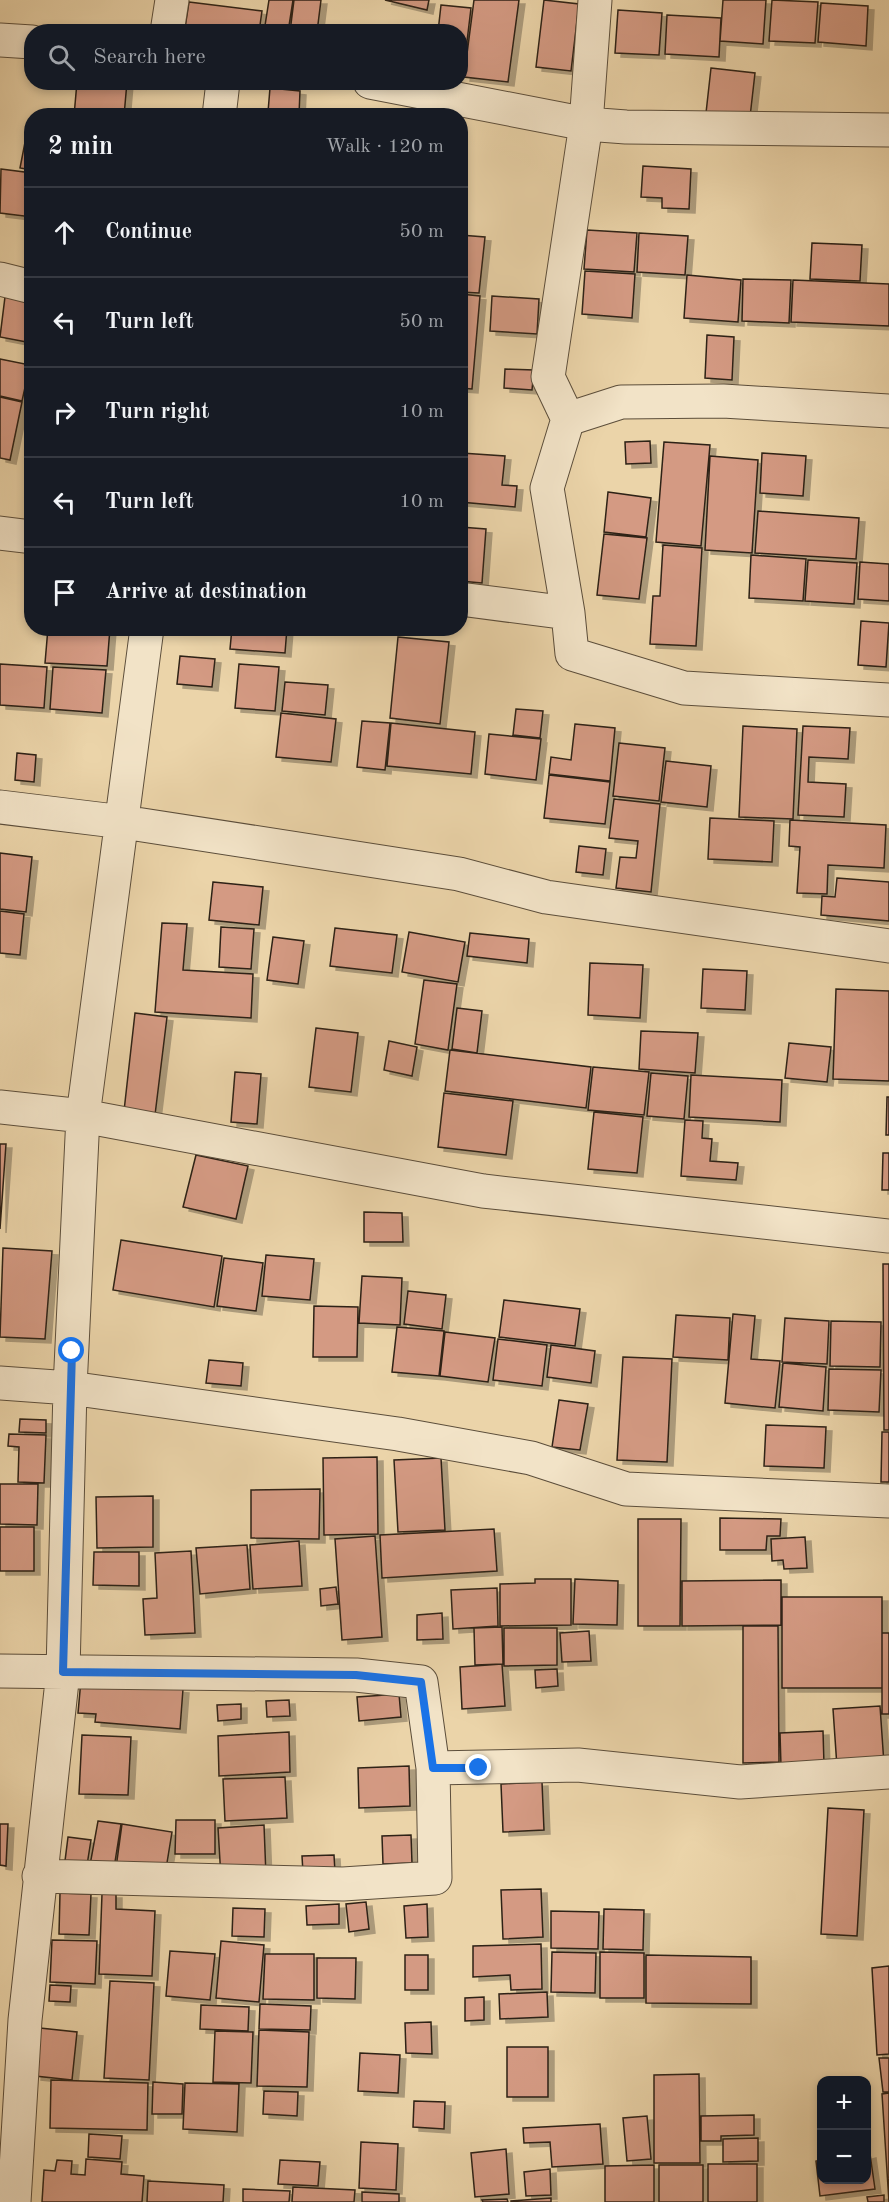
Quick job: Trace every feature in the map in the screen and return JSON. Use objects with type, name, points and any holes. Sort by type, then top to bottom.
[{"type":"street","points":[[168,24],[172,0]]},
{"type":"street","points":[[595,0],[586,124],[548,376],[568,419],[547,488],[568,613],[572,654],[684,688],[889,700]]},
{"type":"street","points":[[0,40],[24,42]]},
{"type":"street","points":[[220,108],[222,90]]},
{"type":"street","points":[[411,90],[586,124],[626,128],[889,130]]},
{"type":"street","points":[[0,279],[24,285]]},
{"type":"street","points":[[568,419],[621,402],[723,400],[889,411]]},
{"type":"street","points":[[0,533],[24,536]]},
{"type":"street","points":[[468,600],[568,613]]},
{"type":"street","points":[[14,2202],[25,2020],[63,1672],[70,1388],[83,1116],[146,636]]},
{"type":"street","points":[[0,807],[123,822],[459,874],[546,897],[889,946]]},
{"type":"street","points":[[0,1107],[83,1116],[483,1191],[889,1236]]},
{"type":"street","points":[[0,1383],[70,1388],[398,1434],[531,1458],[627,1489],[889,1501]]},
{"type":"street","points":[[0,1671],[356,1675],[421,1682],[433,1768],[435,1878],[332,1884],[39,1876]]},
{"type":"street","points":[[433,1768],[578,1765],[740,1782],[889,1772]]},
{"type":"building","points":[[269,0],[293,0],[289,24],[265,24]]},
{"type":"building","points":[[294,0],[321,0],[318,24],[291,24]]},
{"type":"building","points":[[385,0],[429,0],[427,10]]},
{"type":"building","points":[[474,0],[519,0],[508,82],[468,77],[468,46]]},
{"type":"building","points":[[544,0],[579,4],[571,71],[536,67]]},
{"type":"building","points":[[723,0],[766,0],[763,44],[720,41]]},
{"type":"building","points":[[772,0],[818,2],[815,43],[769,41]]},
{"type":"building","points":[[189,2],[262,11],[260,24],[186,24]]},
{"type":"building","points":[[821,3],[868,6],[866,46],[818,42]]},
{"type":"building","points":[[441,5],[471,8],[468,33],[468,24],[439,24]]},
{"type":"building","points":[[618,10],[662,13],[659,55],[615,53]]},
{"type":"building","points":[[667,15],[721,18],[719,57],[665,54]]},
{"type":"building","points":[[711,68],[755,73],[750,117],[706,113]]},
{"type":"building","points":[[76,90],[126,90],[125,108],[75,108]]},
{"type":"building","points":[[270,90],[300,91],[299,108],[268,108]]},
{"type":"building","points":[[24,148],[24,169],[20,168]]},
{"type":"building","points":[[643,166],[691,169],[689,209],[662,208],[662,198],[641,197]]},
{"type":"building","points":[[1,169],[24,172],[24,216],[0,213]]},
{"type":"building","points":[[587,230],[637,233],[634,272],[584,269]]},
{"type":"building","points":[[639,233],[688,236],[685,275],[637,272]]},
{"type":"building","points":[[468,236],[485,237],[479,293],[468,292]]},
{"type":"building","points":[[812,243],[862,245],[860,281],[810,279]]},
{"type":"building","points":[[585,271],[635,274],[632,318],[582,314]]},
{"type":"building","points":[[687,275],[741,280],[738,322],[684,318]]},
{"type":"building","points":[[743,279],[791,280],[789,323],[742,321]]},
{"type":"building","points":[[793,280],[889,284],[889,326],[791,322]]},
{"type":"building","points":[[468,295],[480,296],[472,389],[468,389]]},
{"type":"building","points":[[492,296],[539,299],[537,334],[490,331]]},
{"type":"building","points":[[5,297],[24,301],[24,342],[0,337]]},
{"type":"building","points":[[707,335],[734,337],[732,380],[705,378]]},
{"type":"building","points":[[0,359],[24,364],[22,401],[0,396]]},
{"type":"building","points":[[505,369],[534,370],[532,390],[504,388]]},
{"type":"building","points":[[0,397],[22,402],[10,460],[0,458]]},
{"type":"building","points":[[650,441],[651,463],[626,464],[625,442]]},
{"type":"building","points":[[664,442],[710,445],[701,546],[656,542]]},
{"type":"building","points":[[468,453],[505,456],[502,485],[517,486],[515,507],[468,503]]},
{"type":"building","points":[[762,453],[806,456],[803,496],[760,493]]},
{"type":"building","points":[[710,456],[758,460],[752,553],[705,550]]},
{"type":"building","points":[[608,492],[651,498],[646,537],[604,532]]},
{"type":"building","points":[[758,511],[859,518],[856,559],[755,553]]},
{"type":"building","points":[[468,528],[486,529],[482,583],[468,582]]},
{"type":"building","points":[[604,534],[647,538],[639,599],[597,595]]},
{"type":"building","points":[[663,545],[702,548],[696,646],[650,644],[653,596],[660,596]]},
{"type":"building","points":[[751,555],[806,559],[803,601],[749,598]]},
{"type":"building","points":[[808,560],[857,563],[854,604],[805,601]]},
{"type":"building","points":[[860,562],[889,564],[889,601],[858,599]]},
{"type":"building","points":[[861,621],[889,623],[886,667],[858,665]]},
{"type":"building","points":[[47,636],[109,636],[107,666],[45,663]]},
{"type":"building","points":[[231,636],[286,636],[285,653],[230,649]]},
{"type":"building","points":[[398,637],[449,642],[440,724],[390,718]]},
{"type":"building","points":[[180,656],[215,659],[212,687],[177,684]]},
{"type":"building","points":[[0,664],[47,667],[44,708],[0,705]]},
{"type":"building","points":[[239,664],[279,667],[275,711],[235,708]]},
{"type":"building","points":[[53,667],[106,670],[102,713],[50,709]]},
{"type":"building","points":[[285,682],[328,685],[325,715],[282,711]]},
{"type":"building","points":[[516,709],[543,711],[540,738],[513,735]]},
{"type":"building","points":[[281,713],[336,719],[331,762],[276,757]]},
{"type":"building","points":[[362,721],[390,723],[385,770],[357,767]]},
{"type":"building","points":[[391,723],[475,732],[471,774],[387,766]]},
{"type":"building","points":[[575,724],[615,728],[610,781],[549,774],[551,757],[571,760]]},
{"type":"building","points":[[743,726],[797,729],[793,819],[739,817]]},
{"type":"building","points":[[803,726],[850,728],[848,759],[809,757],[808,782],[846,784],[844,817],[798,815]]},
{"type":"building","points":[[489,734],[541,739],[536,780],[485,774]]},
{"type":"building","points":[[619,743],[665,748],[659,801],[613,796]]},
{"type":"building","points":[[17,753],[36,755],[34,782],[15,780]]},
{"type":"building","points":[[666,761],[711,766],[707,807],[661,802]]},
{"type":"building","points":[[549,775],[610,782],[605,824],[544,818]]},
{"type":"building","points":[[614,799],[660,804],[651,892],[616,888],[620,857],[636,858],[638,841],[609,838]]},
{"type":"building","points":[[710,818],[774,821],[772,862],[708,859]]},
{"type":"building","points":[[790,820],[886,825],[884,868],[828,865],[827,894],[797,893],[800,847],[789,846]]},
{"type":"building","points":[[579,846],[606,849],[603,875],[576,872]]},
{"type":"building","points":[[0,853],[32,857],[26,912],[0,909]]},
{"type":"building","points":[[837,878],[889,882],[889,921],[821,915],[822,896],[835,897]]},
{"type":"building","points":[[213,882],[263,887],[259,925],[209,920]]},
{"type":"building","points":[[0,911],[24,914],[20,955],[0,953]]},
{"type":"building","points":[[162,923],[187,924],[183,970],[253,974],[251,1018],[155,1012]]},
{"type":"building","points":[[221,927],[254,929],[251,969],[219,967]]},
{"type":"building","points":[[335,928],[397,935],[392,973],[330,966]]},
{"type":"building","points":[[409,932],[465,942],[458,982],[402,972]]},
{"type":"building","points":[[470,933],[529,939],[527,963],[467,956]]},
{"type":"building","points":[[273,937],[304,941],[298,984],[267,980]]},
{"type":"building","points":[[590,963],[643,965],[640,1018],[588,1015]]},
{"type":"building","points":[[703,969],[747,971],[745,1010],[701,1008]]},
{"type":"building","points":[[424,980],[457,984],[448,1050],[415,1044]]},
{"type":"building","points":[[836,989],[889,991],[889,1081],[833,1079]]},
{"type":"building","points":[[457,1008],[482,1011],[477,1053],[452,1049]]},
{"type":"building","points":[[135,1013],[167,1017],[155,1115],[124,1111]]},
{"type":"building","points":[[316,1028],[358,1033],[351,1092],[309,1087]]},
{"type":"building","points":[[641,1031],[698,1033],[695,1073],[639,1069]]},
{"type":"building","points":[[389,1041],[417,1047],[412,1076],[384,1070]]},
{"type":"building","points":[[789,1043],[831,1047],[827,1082],[785,1078]]},
{"type":"building","points":[[450,1050],[591,1067],[586,1108],[445,1091]]},
{"type":"building","points":[[593,1067],[649,1072],[644,1115],[588,1110]]},
{"type":"building","points":[[235,1072],[261,1074],[257,1124],[231,1122]]},
{"type":"building","points":[[651,1073],[688,1076],[684,1119],[647,1116]]},
{"type":"building","points":[[691,1075],[782,1080],[780,1122],[689,1117]]},
{"type":"building","points":[[444,1093],[513,1101],[506,1155],[438,1147]]},
{"type":"building","points":[[887,1097],[889,1097],[889,1135],[886,1135]]},
{"type":"building","points":[[594,1112],[643,1117],[637,1173],[588,1169]]},
{"type":"building","points":[[685,1120],[703,1121],[702,1138],[712,1139],[710,1161],[738,1163],[736,1180],[681,1176]]},
{"type":"building","points":[[0,1144],[6,1144],[0,1229]]},
{"type":"building","points":[[883,1153],[889,1153],[889,1190],[882,1190]]},
{"type":"building","points":[[196,1155],[248,1166],[236,1219],[183,1207]]},
{"type":"building","points":[[364,1212],[402,1213],[403,1242],[364,1242]]},
{"type":"building","points":[[121,1240],[222,1256],[214,1307],[113,1290]]},
{"type":"building","points":[[3,1248],[52,1251],[45,1339],[0,1337]]},
{"type":"building","points":[[266,1255],[314,1259],[310,1300],[262,1296]]},
{"type":"building","points":[[224,1258],[263,1263],[256,1311],[217,1306]]},
{"type":"building","points":[[883,1264],[889,1264],[889,1430],[884,1430]]},
{"type":"building","points":[[362,1276],[402,1278],[400,1325],[359,1323]]},
{"type":"building","points":[[408,1291],[446,1295],[442,1329],[404,1324]]},
{"type":"building","points":[[504,1300],[580,1309],[575,1346],[499,1337]]},
{"type":"building","points":[[314,1306],[358,1307],[357,1357],[313,1357]]},
{"type":"building","points":[[733,1314],[755,1316],[751,1359],[780,1361],[775,1408],[725,1403]]},
{"type":"building","points":[[676,1315],[730,1318],[728,1360],[673,1357]]},
{"type":"building","points":[[785,1318],[829,1321],[827,1364],[782,1362]]},
{"type":"building","points":[[831,1321],[881,1322],[880,1367],[830,1366]]},
{"type":"building","points":[[397,1327],[444,1331],[439,1376],[392,1372]]},
{"type":"building","points":[[445,1332],[495,1338],[488,1382],[440,1376]]},
{"type":"building","points":[[498,1339],[547,1345],[542,1386],[493,1380]]},
{"type":"building","points":[[551,1345],[595,1351],[591,1383],[547,1377]]},
{"type":"building","points":[[623,1357],[672,1359],[667,1462],[617,1460]]},
{"type":"building","points":[[209,1360],[243,1363],[241,1386],[206,1383]]},
{"type":"building","points":[[783,1363],[826,1367],[823,1411],[779,1407]]},
{"type":"building","points":[[829,1369],[881,1370],[879,1412],[828,1410]]},
{"type":"building","points":[[559,1400],[588,1404],[580,1450],[552,1447]]},
{"type":"building","points":[[20,1419],[46,1420],[46,1433],[19,1432]]},
{"type":"building","points":[[766,1425],[826,1427],[824,1468],[764,1466]]},
{"type":"building","points":[[882,1432],[889,1432],[889,1482],[881,1482]]},
{"type":"building","points":[[9,1434],[46,1435],[44,1483],[18,1482],[19,1447],[8,1446]]},
{"type":"building","points":[[377,1457],[378,1534],[324,1535],[323,1458]]},
{"type":"building","points":[[441,1458],[445,1530],[398,1532],[394,1460]]},
{"type":"building","points":[[0,1484],[38,1484],[37,1525],[0,1524]]},
{"type":"building","points":[[320,1489],[319,1539],[251,1538],[251,1490]]},
{"type":"building","points":[[153,1496],[153,1547],[97,1548],[96,1497]]},
{"type":"building","points":[[720,1518],[781,1519],[780,1536],[767,1536],[766,1550],[720,1550]]},
{"type":"building","points":[[638,1519],[681,1519],[680,1626],[638,1626]]},
{"type":"building","points":[[0,1527],[34,1527],[34,1571],[0,1571]]},
{"type":"building","points":[[494,1529],[497,1571],[382,1578],[380,1535]]},
{"type":"building","points":[[375,1536],[382,1637],[342,1640],[335,1539]]},
{"type":"building","points":[[805,1537],[807,1568],[784,1569],[783,1560],[772,1561],[771,1539]]},
{"type":"building","points":[[299,1541],[302,1586],[253,1589],[250,1545]]},
{"type":"building","points":[[247,1545],[250,1589],[200,1594],[196,1548]]},
{"type":"building","points":[[191,1551],[195,1633],[145,1635],[143,1599],[157,1598],[155,1553]]},
{"type":"building","points":[[94,1552],[139,1552],[139,1586],[93,1585]]},
{"type":"building","points":[[535,1579],[571,1579],[571,1625],[500,1626],[500,1584],[535,1583]]},
{"type":"building","points":[[575,1579],[618,1581],[617,1625],[573,1624]]},
{"type":"building","points":[[781,1580],[781,1625],[682,1626],[682,1581]]},
{"type":"building","points":[[336,1587],[338,1604],[321,1606],[320,1589]]},
{"type":"building","points":[[497,1588],[498,1626],[453,1629],[451,1590]]},
{"type":"building","points":[[782,1597],[882,1597],[882,1688],[782,1688]]},
{"type":"building","points":[[442,1613],[443,1639],[417,1640],[417,1615]]},
{"type":"building","points":[[743,1626],[778,1626],[779,1762],[743,1763]]},
{"type":"building","points":[[502,1627],[503,1664],[475,1665],[474,1628]]},
{"type":"building","points":[[504,1628],[557,1628],[557,1665],[504,1666]]},
{"type":"building","points":[[589,1631],[591,1661],[562,1662],[560,1633]]},
{"type":"building","points":[[882,1633],[889,1633],[889,1714],[882,1714]]},
{"type":"building","points":[[502,1664],[505,1706],[462,1709],[460,1667]]},
{"type":"building","points":[[557,1669],[558,1686],[536,1688],[535,1670]]},
{"type":"building","points":[[81,1680],[183,1689],[180,1729],[95,1722],[96,1714],[78,1713]]},
{"type":"building","points":[[399,1694],[401,1717],[359,1721],[357,1697]]},
{"type":"building","points":[[289,1700],[290,1716],[267,1717],[266,1701]]},
{"type":"building","points":[[241,1704],[241,1719],[218,1721],[217,1705]]},
{"type":"building","points":[[880,1706],[884,1764],[837,1767],[833,1709]]},
{"type":"building","points":[[823,1731],[824,1764],[781,1766],[780,1733]]},
{"type":"building","points":[[289,1732],[290,1772],[219,1776],[218,1736]]},
{"type":"building","points":[[82,1735],[131,1737],[128,1795],[79,1794]]},
{"type":"building","points":[[409,1766],[410,1806],[359,1808],[358,1768]]},
{"type":"building","points":[[285,1777],[287,1818],[225,1821],[223,1779]]},
{"type":"building","points":[[542,1782],[544,1830],[503,1832],[501,1784]]},
{"type":"building","points":[[828,1808],[864,1810],[857,1936],[821,1934]]},
{"type":"building","points":[[176,1820],[215,1820],[215,1854],[175,1854]]},
{"type":"building","points":[[98,1821],[121,1824],[114,1868],[90,1865]]},
{"type":"building","points":[[0,1824],[8,1824],[6,1866],[0,1865]]},
{"type":"building","points":[[122,1824],[172,1832],[165,1875],[116,1868]]},
{"type":"building","points":[[264,1825],[266,1876],[221,1878],[218,1828]]},
{"type":"building","points":[[411,1835],[412,1863],[383,1864],[382,1836]]},
{"type":"building","points":[[68,1837],[91,1840],[87,1865],[65,1861]]},
{"type":"building","points":[[334,1855],[335,1872],[303,1873],[302,1856]]},
{"type":"building","points":[[541,1889],[543,1937],[503,1939],[501,1890]]},
{"type":"building","points":[[60,1893],[91,1894],[89,1935],[59,1934]]},
{"type":"building","points":[[102,1894],[116,1894],[116,1909],[155,1911],[152,1976],[99,1974]]},
{"type":"building","points":[[366,1902],[369,1929],[349,1932],[346,1904]]},
{"type":"building","points":[[339,1904],[339,1924],[307,1925],[306,1906]]},
{"type":"building","points":[[427,1904],[428,1937],[406,1938],[404,1906]]},
{"type":"building","points":[[233,1908],[265,1909],[264,1937],[232,1936]]},
{"type":"building","points":[[604,1909],[644,1910],[643,1950],[603,1949]]},
{"type":"building","points":[[551,1911],[599,1912],[598,1949],[551,1948]]},
{"type":"building","points":[[52,1940],[97,1941],[95,1984],[50,1982]]},
{"type":"building","points":[[221,1941],[264,1945],[259,2002],[216,1998]]},
{"type":"building","points":[[541,1944],[542,1989],[511,1990],[510,1975],[473,1977],[473,1946]]},
{"type":"building","points":[[170,1951],[215,1954],[210,2000],[166,1996]]},
{"type":"building","points":[[552,1952],[596,1953],[595,1993],[551,1992]]},
{"type":"building","points":[[600,1952],[644,1953],[644,1998],[600,1998]]},
{"type":"building","points":[[265,1954],[314,1954],[314,2000],[263,1999]]},
{"type":"building","points":[[405,1955],[428,1955],[428,1990],[405,1990]]},
{"type":"building","points":[[646,1955],[751,1957],[751,2004],[646,2003]]},
{"type":"building","points":[[317,1958],[356,1958],[355,1999],[317,1998]]},
{"type":"building","points":[[889,1966],[889,2054],[877,2055],[872,1968]]},
{"type":"building","points":[[110,1981],[154,1983],[149,2080],[104,2078]]},
{"type":"building","points":[[50,1985],[71,1986],[70,2002],[49,2001]]},
{"type":"building","points":[[547,1992],[548,2017],[500,2019],[499,1994]]},
{"type":"building","points":[[484,1997],[484,2020],[465,2021],[465,1998]]},
{"type":"building","points":[[260,2004],[311,2006],[310,2030],[259,2029]]},
{"type":"building","points":[[201,2005],[249,2007],[248,2031],[200,2029]]},
{"type":"building","points":[[431,2022],[432,2054],[406,2053],[405,2023]]},
{"type":"building","points":[[40,2028],[77,2032],[72,2080],[35,2076]]},
{"type":"building","points":[[259,2030],[309,2032],[307,2087],[257,2086]]},
{"type":"building","points":[[215,2031],[253,2032],[251,2083],[213,2082]]},
{"type":"building","points":[[507,2047],[548,2047],[548,2097],[507,2097]]},
{"type":"building","points":[[360,2053],[400,2055],[398,2093],[358,2091]]},
{"type":"building","points":[[879,2058],[889,2058],[889,2092],[883,2092]]},
{"type":"building","points":[[699,2074],[700,2163],[654,2163],[654,2075]]},
{"type":"building","points":[[51,2080],[148,2083],[147,2130],[50,2128]]},
{"type":"building","points":[[153,2082],[183,2084],[182,2114],[152,2114]]},
{"type":"building","points":[[185,2083],[239,2084],[237,2132],[183,2129]]},
{"type":"building","points":[[264,2091],[298,2092],[297,2116],[263,2114]]},
{"type":"building","points":[[889,2093],[889,2202],[882,2094]]},
{"type":"building","points":[[414,2101],[445,2102],[444,2129],[413,2127]]},
{"type":"building","points":[[754,2115],[754,2135],[721,2136],[721,2141],[701,2141],[701,2116]]},
{"type":"building","points":[[647,2116],[651,2159],[627,2161],[623,2118]]},
{"type":"building","points":[[600,2124],[603,2164],[552,2167],[550,2142],[524,2143],[523,2128]]},
{"type":"building","points":[[89,2134],[122,2136],[120,2159],[88,2157]]},
{"type":"building","points":[[758,2138],[758,2161],[723,2162],[723,2139]]},
{"type":"building","points":[[361,2142],[398,2144],[396,2190],[359,2188]]},
{"type":"building","points":[[506,2149],[509,2194],[475,2197],[471,2153]]},
{"type":"building","points":[[86,2159],[122,2162],[121,2174],[144,2176],[142,2202],[42,2202],[44,2170],[55,2171],[57,2160],[72,2161],[71,2174],[85,2175]]},
{"type":"building","points":[[280,2160],[320,2162],[318,2186],[278,2184]]},
{"type":"building","points":[[871,2161],[875,2189],[820,2196],[819,2184],[871,2184]]},
{"type":"building","points":[[708,2164],[757,2164],[757,2202],[708,2202]]},
{"type":"building","points":[[654,2165],[654,2202],[605,2202],[605,2166]]},
{"type":"building","points":[[659,2165],[703,2165],[703,2202],[659,2202]]},
{"type":"building","points":[[550,2169],[551,2195],[526,2196],[524,2172]]},
{"type":"building","points":[[148,2181],[224,2185],[223,2202],[147,2202]]},
{"type":"building","points":[[293,2187],[355,2190],[354,2202],[292,2202]]},
{"type":"building","points":[[243,2189],[290,2191],[289,2202],[243,2202]]},
{"type":"building","points":[[362,2192],[399,2194],[399,2202],[362,2202]]},
{"type":"building","points":[[884,2195],[884,2202],[868,2202],[867,2197]]},
{"type":"building","points":[[551,2198],[551,2202],[511,2202],[511,2201]]},
{"type":"building","points":[[507,2199],[508,2202],[483,2202],[482,2200]]},
{"type":"route","points":[[72,1351],[63,1672],[356,1675],[421,1682],[433,1768],[479,1768]]}]
